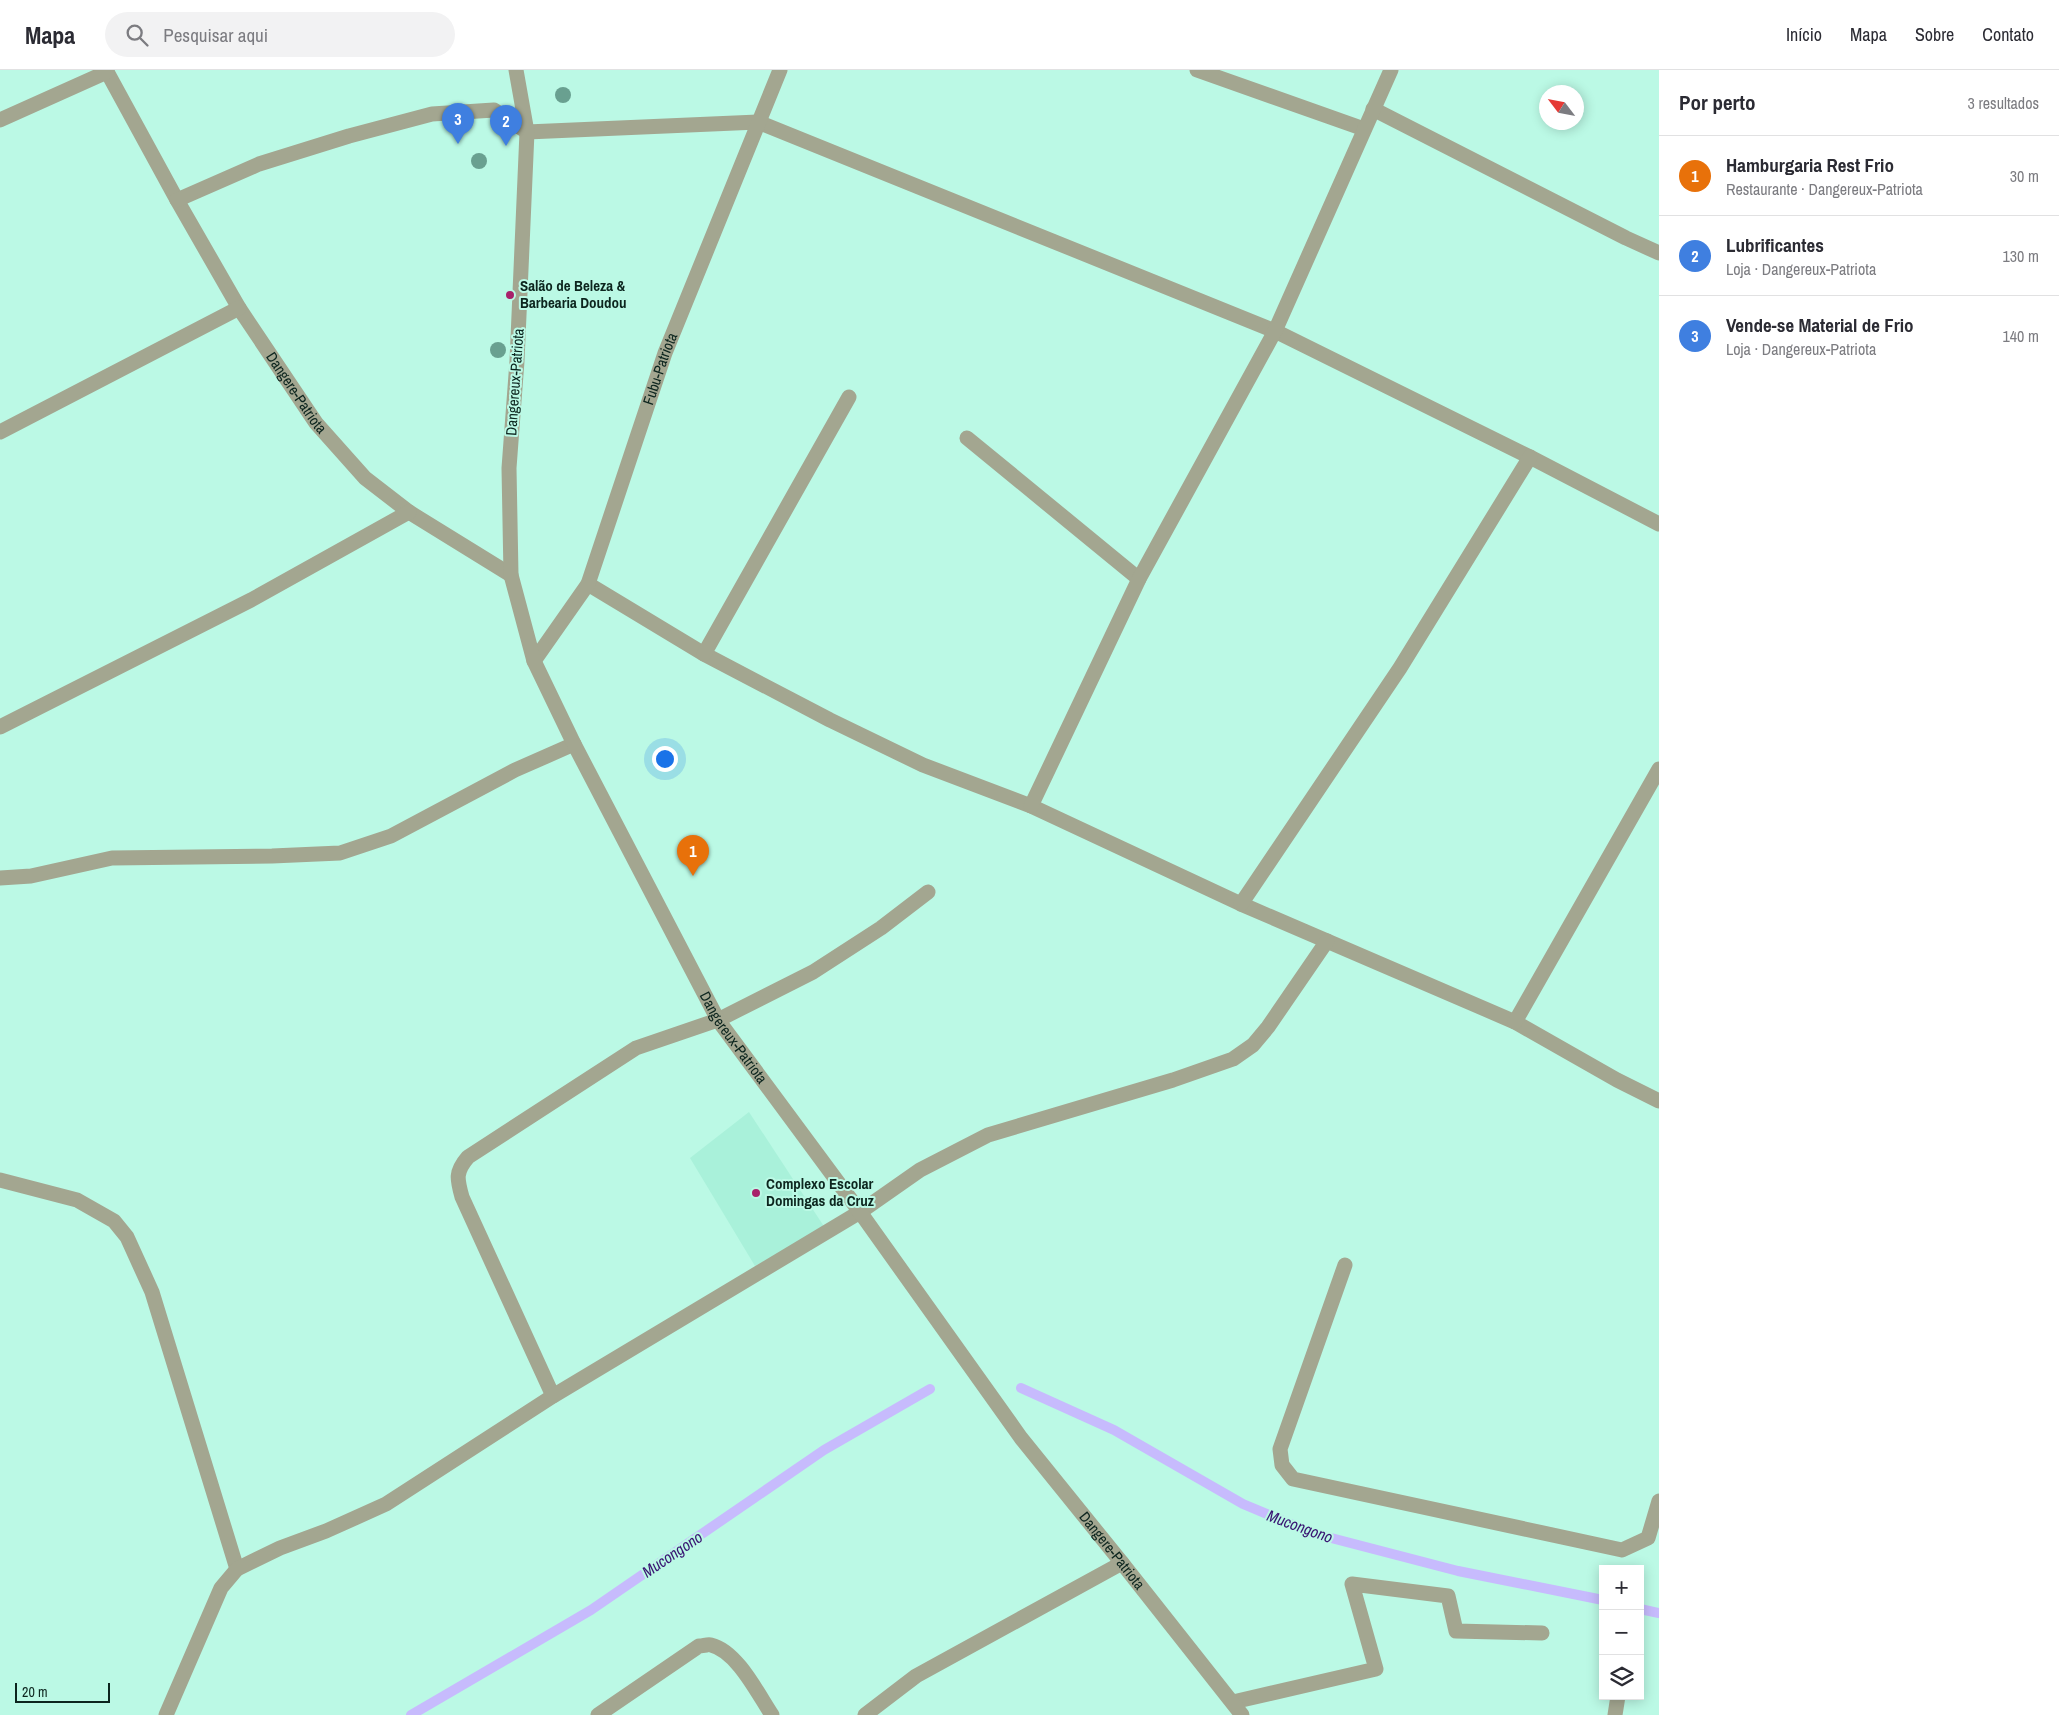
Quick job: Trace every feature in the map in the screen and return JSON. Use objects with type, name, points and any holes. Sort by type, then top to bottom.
[{"type":"street","name":"Dangereux-Patriota","points":[[511,575],[509,468],[517,361],[527,132],[516,70]]},
{"type":"street","name":"Fubu-Patriota","points":[[534,661],[588,584],[665,353],[780,70]]},
{"type":"street","points":[[1197,70],[1364,129]]},
{"type":"street","points":[[1031,806],[1139,579],[1275,331],[1391,70]]},
{"type":"street","points":[[0,120],[107,71]]},
{"type":"street","name":"Dangere-Patriota","points":[[107,71],[176,200],[239,308],[316,423],[366,478],[409,512],[511,575]]},
{"type":"street","points":[[176,200],[259,164],[349,136],[432,114],[494,110],[527,132],[758,122],[1275,331],[1530,457],[1659,524]]},
{"type":"street","points":[[1373,110],[1659,253]]},
{"type":"street","points":[[0,432],[239,308]]},
{"type":"street","points":[[704,654],[849,397]]},
{"type":"street","points":[[967,438],[1139,579]]},
{"type":"street","points":[[1241,904],[1400,668],[1530,457]]},
{"type":"street","points":[[0,727],[252,600],[409,512]]},
{"type":"street","points":[[511,575],[534,661]]},
{"type":"street","points":[[588,584],[704,654],[830,720],[923,765],[1031,806],[1241,904],[1515,1022],[1616,1080],[1659,1101]]},
{"type":"street","name":"Dangereux-Patriota","points":[[534,661],[574,744],[718,1020],[860,1212],[983,1385]]},
{"type":"street","points":[[0,878],[31,876],[112,858],[272,856],[340,853],[391,836],[515,770],[574,744]]},
{"type":"street","points":[[1515,1022],[1659,770]]},
{"type":"street","points":[[553,1396],[462,1197],[457,1180],[461,1166],[468,1157],[636,1048],[718,1020],[813,972],[881,928],[928,892]]},
{"type":"street","points":[[166,1715],[221,1588],[238,1569],[280,1548],[326,1532],[386,1504],[553,1396],[860,1212],[920,1170],[988,1135],[1173,1080],[1233,1059],[1253,1045],[1327,941]]},
{"type":"street","points":[[0,1180],[77,1200],[114,1220],[127,1237],[152,1292],[238,1569]]},
{"type":"street","points":[[1345,1265],[1280,1449],[1282,1465],[1293,1479],[1622,1550],[1648,1538],[1659,1501]]},
{"type":"street","name":"Dangere-Patriota","points":[[983,1385],[1021,1438],[1242,1715]]},
{"type":"street","points":[[865,1715],[916,1676],[1122,1563]]},
{"type":"street","points":[[1233,1702],[1376,1669],[1352,1584],[1448,1596],[1456,1631],[1542,1633]]},
{"type":"street","points":[[598,1715],[699,1646],[710,1645],[722,1650],[740,1667],[772,1715]]},
{"type":"street","points":[[1615,1715],[1617,1700]]},
{"type":"shaded area","name":"Complexo Escolar Domingas da Cruz","points":[[749,1112],[825,1228],[755,1266],[690,1158]]},
{"type":"waterway","name":"Mucongono","points":[[1021,1388],[1114,1430],[1243,1504],[1312,1533],[1458,1571],[1599,1599]]},
{"type":"waterway","name":"Mucongono","points":[[411,1715],[591,1610],[824,1450],[930,1389]]},
{"type":"waterway","name":"Mucongono","points":[[1644,1610],[1659,1613]]},
{"type":"place","name":"Vende-se Material de Frio","points":[[458,144]]},
{"type":"place","name":"Lubrificantes","points":[[506,146]]},
{"type":"place","name":"Salão de Beleza & Barbearia Doudou","points":[[510,295]]},
{"type":"place","name":"Hamburgaria Rest Frio","points":[[693,876]]},
{"type":"place","name":"Complexo Escolar Domingas da Cruz","points":[[756,1193]]}]
